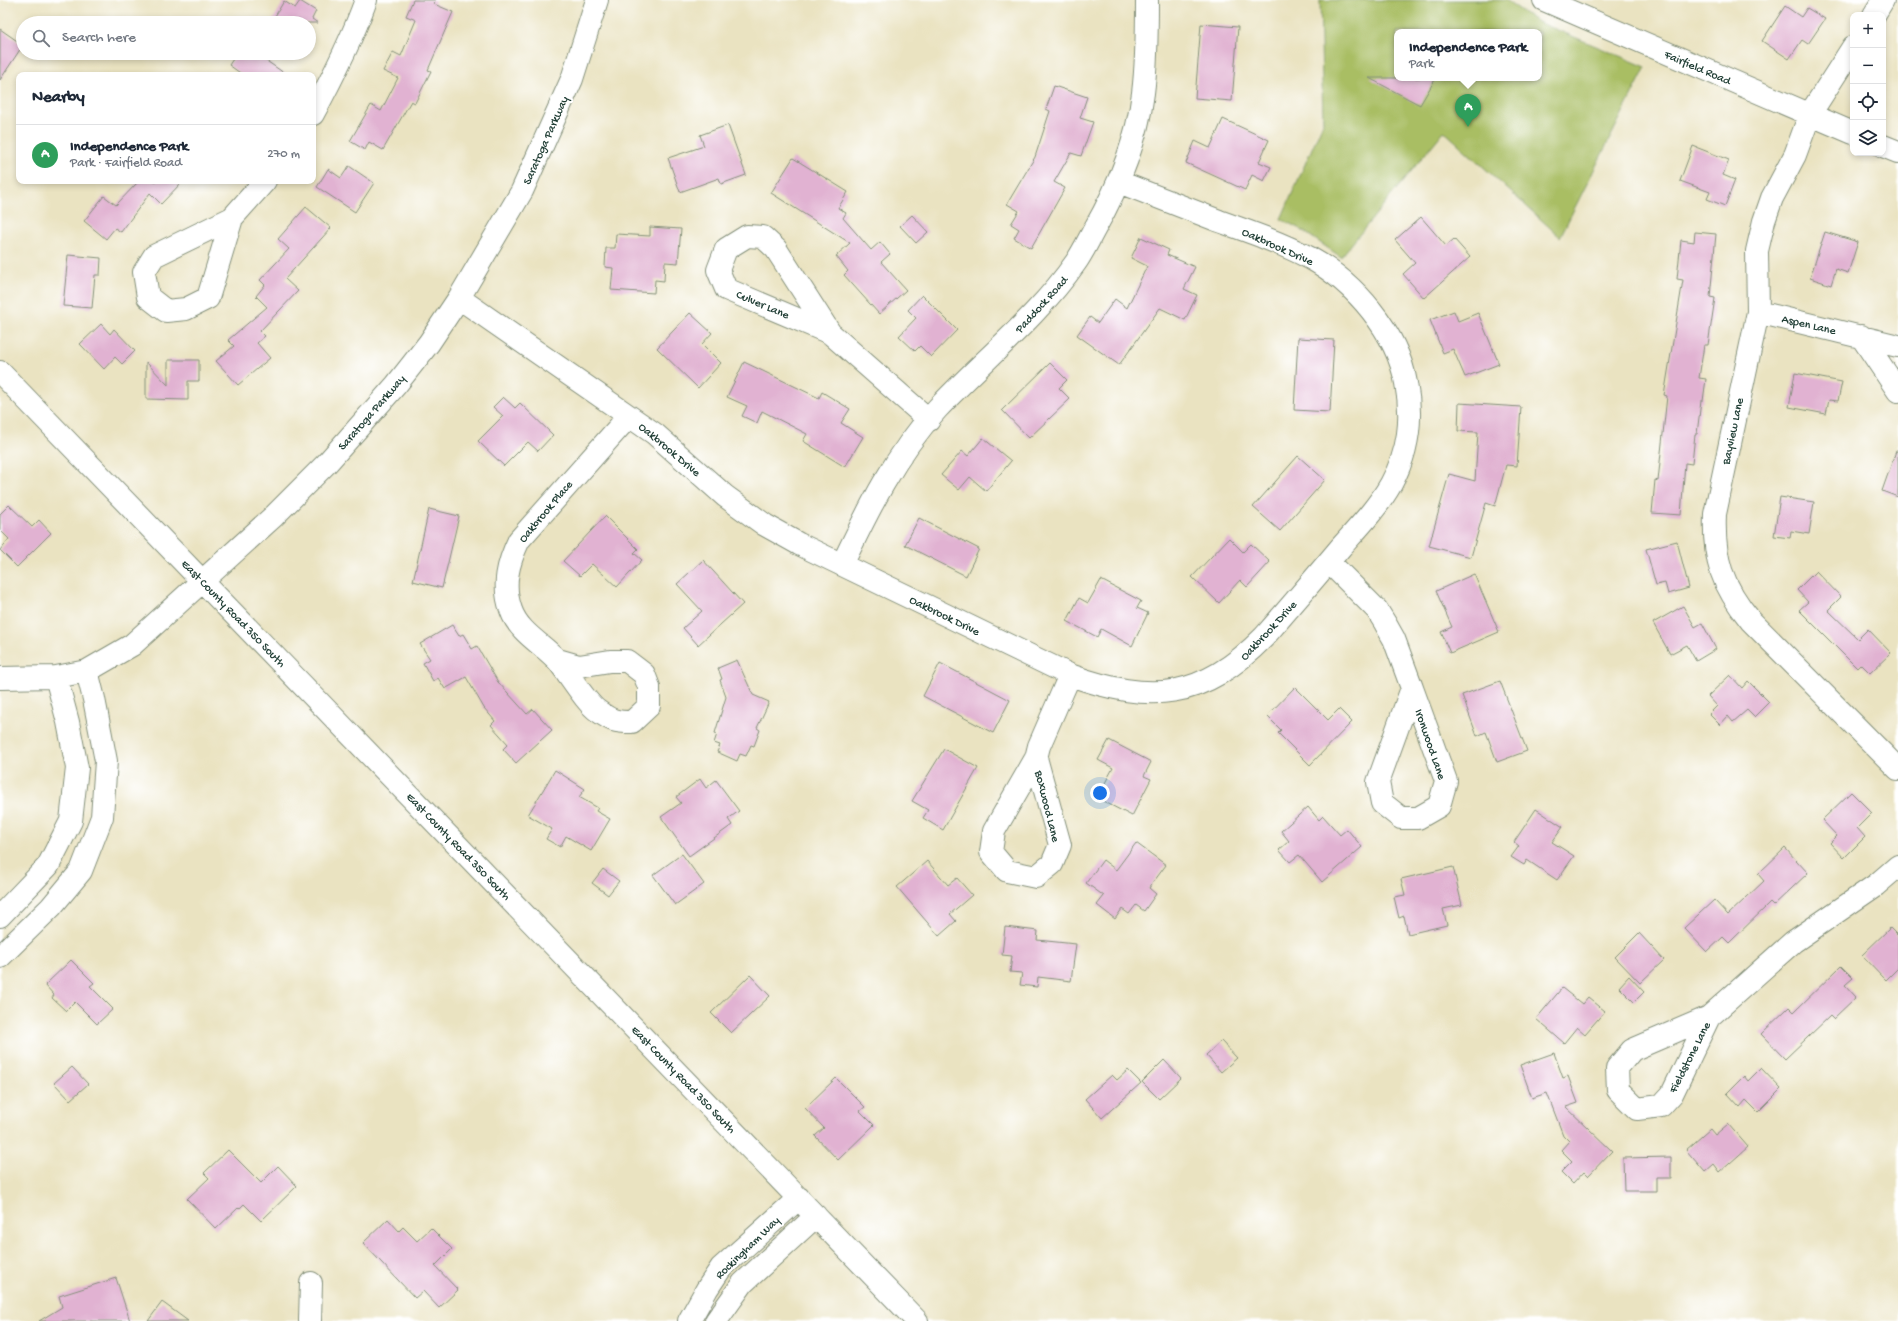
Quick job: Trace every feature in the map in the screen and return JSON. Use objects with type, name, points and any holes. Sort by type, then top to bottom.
[{"type":"street","points":[[316,108],[358,23],[366,0]]},
{"type":"street","name":"Saratoga Parkway","points":[[0,678],[56,677],[87,672],[132,645],[274,516],[327,463],[396,385],[429,342],[459,298],[522,191],[572,79],[597,0]]},
{"type":"street","name":"Paddock Road","points":[[842,565],[868,510],[898,460],[929,420],[1057,288],[1077,260],[1111,200],[1119,182],[1133,140],[1143,94],[1147,42],[1147,0]]},
{"type":"street","name":"Fairfield Road","points":[[1544,0],[1850,132]]},
{"type":"street","points":[[1876,12],[1883,0]]},
{"type":"street","name":"Bayview Lane","points":[[1852,48],[1810,114],[1795,155],[1772,198],[1764,221],[1757,251],[1758,312],[1715,514],[1714,537],[1717,560],[1728,590],[1736,603],[1751,621],[1898,769]]},
{"type":"street","points":[[1886,147],[1898,152]]},
{"type":"street","name":"Oakbrook Drive","points":[[459,298],[655,434],[725,496],[765,525],[842,565],[1070,675],[1102,686],[1125,691],[1151,692],[1195,687],[1231,668],[1247,655],[1374,510],[1391,484],[1404,456],[1410,429],[1410,400],[1404,372],[1393,344],[1378,320],[1357,295],[1334,274],[1310,259],[1276,242],[1119,182]]},
{"type":"street","points":[[232,218],[208,298],[186,309],[166,312],[148,297],[144,272],[154,256],[232,218],[262,184]]},
{"type":"street","name":"Culver Lane","points":[[830,332],[726,289],[718,270],[726,249],[748,236],[763,238],[776,249],[830,332],[929,420]]},
{"type":"street","name":"Aspen Lane","points":[[1758,312],[1898,346]]},
{"type":"street","points":[[1861,336],[1898,391]]},
{"type":"street","name":"East County Road 350 South","points":[[0,372],[917,1321]]},
{"type":"street","name":"Oakbrook Drive","points":[[602,446],[629,416]]},
{"type":"street","name":"Oakbrook Place","points":[[558,660],[518,624],[508,598],[506,578],[510,558],[519,540],[602,446]]},
{"type":"street","name":"Ironwood Lane","points":[[1329,562],[1377,610],[1394,639],[1412,688],[1446,781],[1439,806],[1418,818],[1401,818],[1382,803],[1378,782],[1412,688]]},
{"type":"street","points":[[0,957],[51,907],[81,871],[102,817],[106,761],[94,699],[87,672]]},
{"type":"street","name":"Boxwood Lane","points":[[1036,758],[1060,845],[1052,864],[1036,877],[1007,871],[991,852],[994,831],[1036,758],[1039,746],[1070,675]]},
{"type":"street","points":[[0,916],[48,866],[71,821],[77,768],[68,722],[56,677]]},
{"type":"street","name":"Fieldstone Lane","points":[[1709,1017],[1672,1094],[1660,1106],[1637,1109],[1618,1090],[1617,1068],[1632,1050],[1709,1017],[1793,942],[1876,885],[1898,866]]},
{"type":"street","name":"Rockingham Way","points":[[690,1321],[707,1289],[721,1268],[799,1198]]},
{"type":"street","name":"Rockingham Way","points":[[716,1321],[743,1282],[816,1216]]},
{"type":"street","points":[[310,1321],[312,1283]]},
{"type":"green space","points":[[1320,0],[1506,0],[1536,21],[1646,67],[1560,237],[1444,131],[1341,257],[1300,229],[1281,219],[1323,123]]},
{"type":"building","points":[[413,0],[435,0],[434,4],[453,12],[428,70],[431,71],[415,103],[411,101],[383,150],[369,142],[365,150],[350,141],[371,105],[381,111],[398,78],[383,71],[393,52],[401,56],[416,20],[406,16]]},
{"type":"building","points":[[284,1],[295,8],[300,1],[316,11],[314,16],[275,16]]},
{"type":"building","points":[[1785,6],[1801,17],[1807,8],[1825,19],[1808,44],[1802,40],[1789,59],[1762,41]]},
{"type":"building","points":[[1201,24],[1238,27],[1232,101],[1195,98]]},
{"type":"building","points":[[0,29],[16,40],[16,56],[0,80]]},
{"type":"building","points":[[232,60],[265,60],[283,72],[239,72],[229,65]]},
{"type":"building","points":[[1369,78],[1394,78],[1394,81],[1434,81],[1420,105]]},
{"type":"building","points":[[1054,86],[1087,97],[1080,118],[1093,122],[1081,156],[1071,153],[1054,182],[1065,188],[1031,248],[1014,238],[1019,229],[1011,224],[1019,211],[1007,204],[1035,157],[1050,111],[1046,109]]},
{"type":"building","points":[[1223,119],[1269,140],[1259,162],[1271,167],[1264,181],[1252,175],[1245,190],[1186,163],[1195,141],[1210,148]]},
{"type":"building","points":[[728,125],[746,175],[721,184],[719,178],[680,192],[668,158],[704,146],[700,135]]},
{"type":"building","points":[[1693,146],[1729,160],[1723,175],[1735,180],[1725,206],[1707,199],[1710,192],[1680,181]]},
{"type":"building","points":[[793,158],[848,192],[838,208],[846,213],[843,218],[871,250],[880,242],[890,254],[881,262],[906,290],[879,314],[844,275],[848,271],[836,256],[850,243],[771,193]]},
{"type":"building","points":[[349,166],[374,183],[355,212],[317,187],[328,169],[341,178]]},
{"type":"building","points":[[136,184],[180,184],[161,204],[150,193],[121,232],[115,228],[106,239],[84,221],[104,196],[116,205]]},
{"type":"building","points":[[306,207],[331,228],[285,279],[298,291],[260,331],[265,336],[257,343],[270,358],[238,385],[216,361],[234,346],[228,340],[267,307],[256,296],[265,285],[260,280],[289,249],[278,239]]},
{"type":"building","points":[[912,215],[928,232],[916,243],[900,226]]},
{"type":"building","points":[[1421,217],[1446,246],[1454,239],[1470,257],[1424,298],[1403,274],[1415,263],[1395,240]]},
{"type":"building","points":[[650,227],[681,229],[678,263],[665,262],[664,281],[655,280],[654,293],[611,290],[613,268],[605,267],[606,248],[615,248],[616,234],[650,236]]},
{"type":"building","points":[[1695,232],[1716,234],[1710,297],[1715,298],[1708,345],[1704,345],[1699,378],[1706,379],[1703,401],[1701,401],[1697,434],[1695,434],[1692,464],[1685,463],[1681,515],[1652,513],[1655,480],[1658,481],[1667,396],[1664,395],[1683,280],[1677,279],[1681,240],[1694,242]]},
{"type":"building","points":[[1825,232],[1858,242],[1848,273],[1836,269],[1831,285],[1810,278]]},
{"type":"building","points":[[1141,237],[1169,250],[1167,255],[1195,267],[1184,289],[1197,295],[1185,320],[1160,308],[1119,365],[1077,335],[1090,317],[1098,323],[1115,299],[1127,308],[1147,266],[1131,258]]},
{"type":"building","points":[[68,255],[101,258],[100,275],[95,275],[92,308],[63,306]]},
{"type":"building","points":[[922,295],[957,330],[931,357],[920,346],[915,351],[899,336],[916,318],[908,310]]},
{"type":"building","points":[[1454,311],[1458,321],[1478,313],[1499,364],[1465,377],[1453,349],[1443,353],[1430,320]]},
{"type":"building","points":[[690,313],[712,333],[702,344],[721,363],[698,388],[657,348]]},
{"type":"building","points":[[101,324],[110,334],[114,329],[135,351],[122,364],[115,357],[104,369],[80,344]]},
{"type":"building","points":[[1298,338],[1334,340],[1330,412],[1294,410]]},
{"type":"building","points":[[168,360],[199,360],[199,381],[188,381],[188,400],[146,399],[146,362],[168,385]]},
{"type":"building","points":[[744,362],[819,398],[822,392],[850,409],[841,423],[863,437],[845,467],[803,441],[807,434],[762,411],[757,423],[742,416],[747,406],[727,397]]},
{"type":"building","points":[[1050,363],[1067,380],[1059,388],[1070,399],[1029,438],[1002,410]]},
{"type":"building","points":[[1795,373],[1842,382],[1838,401],[1829,400],[1826,414],[1789,407]]},
{"type":"building","points":[[503,397],[515,408],[520,403],[553,435],[538,451],[528,442],[504,466],[478,441],[503,416],[493,407]]},
{"type":"building","points":[[1459,403],[1521,407],[1517,466],[1506,465],[1495,506],[1486,503],[1471,557],[1429,546],[1449,474],[1475,481],[1478,432],[1458,431]]},
{"type":"building","points":[[983,438],[1011,461],[986,491],[970,477],[959,490],[941,475],[962,451],[968,456]]},
{"type":"building","points":[[1896,451],[1898,451],[1898,497],[1882,491]]},
{"type":"building","points":[[1298,456],[1325,480],[1280,531],[1253,507]]},
{"type":"building","points":[[1780,497],[1814,502],[1809,534],[1791,531],[1790,538],[1774,536]]},
{"type":"building","points":[[9,505],[32,527],[39,520],[51,533],[17,567],[0,550],[9,539],[0,530],[0,514]]},
{"type":"building","points":[[429,509],[459,516],[442,588],[413,581]]},
{"type":"building","points":[[605,516],[638,549],[634,553],[642,560],[617,587],[592,564],[580,576],[563,561]]},
{"type":"building","points":[[919,518],[979,549],[966,576],[905,545]]},
{"type":"building","points":[[1229,538],[1243,552],[1251,544],[1270,562],[1247,587],[1240,580],[1219,603],[1192,577]]},
{"type":"building","points":[[1677,541],[1689,588],[1668,594],[1665,583],[1656,585],[1646,549]]},
{"type":"building","points":[[703,560],[743,604],[698,645],[683,628],[702,611],[677,584]]},
{"type":"building","points":[[1816,571],[1841,597],[1828,610],[1858,639],[1868,629],[1891,653],[1870,673],[1861,664],[1857,668],[1799,610],[1808,602],[1797,590]]},
{"type":"building","points":[[1474,574],[1499,632],[1450,653],[1441,632],[1452,627],[1436,591]]},
{"type":"building","points":[[1101,580],[1141,601],[1137,608],[1148,613],[1132,646],[1101,629],[1097,637],[1067,621],[1079,598],[1088,603]]},
{"type":"building","points":[[1683,606],[1695,627],[1702,623],[1716,649],[1696,661],[1687,645],[1670,654],[1653,623]]},
{"type":"building","points":[[452,625],[459,636],[463,634],[472,649],[477,646],[498,682],[527,714],[533,709],[552,730],[516,763],[503,749],[508,744],[491,725],[495,721],[484,708],[466,677],[445,689],[438,678],[433,681],[423,663],[430,659],[420,644]]},
{"type":"building","points":[[737,660],[753,695],[769,702],[757,728],[760,730],[754,746],[751,745],[746,756],[740,754],[737,761],[717,752],[720,745],[714,743],[717,734],[715,733],[726,697],[720,680],[722,679],[718,668]]},
{"type":"building","points":[[940,663],[1010,700],[993,733],[923,696]]},
{"type":"building","points":[[1730,675],[1742,688],[1748,681],[1769,702],[1754,717],[1747,710],[1733,722],[1728,716],[1720,725],[1709,714],[1717,706],[1708,696]]},
{"type":"building","points":[[1500,681],[1527,751],[1497,762],[1486,732],[1477,736],[1462,695]]},
{"type":"building","points":[[1295,687],[1328,720],[1339,709],[1352,722],[1310,765],[1278,733],[1281,730],[1267,716]]},
{"type":"building","points":[[1109,740],[1151,762],[1144,776],[1151,779],[1132,816],[1097,798],[1113,768],[1098,760]]},
{"type":"building","points":[[944,749],[978,768],[943,830],[923,818],[928,810],[912,801]]},
{"type":"building","points":[[555,770],[585,789],[579,797],[598,808],[596,811],[610,819],[591,851],[566,836],[560,847],[546,839],[552,829],[528,815]]},
{"type":"building","points":[[700,779],[706,788],[716,780],[739,811],[728,819],[732,825],[689,856],[661,817],[681,803],[676,797]]},
{"type":"building","points":[[1851,792],[1872,813],[1857,828],[1865,837],[1844,858],[1830,843],[1837,836],[1822,820]]},
{"type":"building","points":[[1308,807],[1319,820],[1323,816],[1340,835],[1347,829],[1362,847],[1322,882],[1299,855],[1290,862],[1279,850],[1289,841],[1281,831]]},
{"type":"building","points":[[1536,809],[1563,827],[1552,842],[1574,856],[1557,880],[1527,860],[1524,865],[1511,857],[1519,846],[1514,842]]},
{"type":"building","points":[[1136,843],[1166,865],[1149,888],[1156,894],[1144,911],[1136,905],[1129,914],[1122,909],[1115,919],[1097,905],[1104,896],[1086,883],[1103,860],[1116,870]]},
{"type":"building","points":[[1785,848],[1808,873],[1773,906],[1770,903],[1729,943],[1723,937],[1707,952],[1684,928],[1714,900],[1728,915],[1764,881],[1758,874]]},
{"type":"building","points":[[682,854],[704,884],[675,905],[653,875]]},
{"type":"building","points":[[927,861],[948,885],[957,878],[972,895],[950,914],[956,921],[939,936],[897,887]]},
{"type":"building","points":[[1453,867],[1462,905],[1443,909],[1447,925],[1408,934],[1404,916],[1399,918],[1394,897],[1405,895],[1401,879]]},
{"type":"building","points":[[603,869],[619,881],[608,895],[592,883]]},
{"type":"building","points":[[1005,927],[1038,931],[1037,940],[1076,944],[1071,981],[1038,977],[1037,987],[1020,985],[1022,973],[1010,972],[1012,956],[1002,955]]},
{"type":"building","points":[[1890,928],[1898,936],[1898,968],[1886,980],[1862,955]]},
{"type":"building","points":[[1639,933],[1664,960],[1640,983],[1615,957]]},
{"type":"building","points":[[71,960],[94,983],[90,986],[113,1009],[97,1024],[75,1002],[66,1011],[52,998],[54,995],[45,985]]},
{"type":"building","points":[[1841,966],[1853,978],[1845,985],[1856,997],[1833,1019],[1830,1016],[1785,1059],[1761,1034],[1789,1007],[1794,1012]]},
{"type":"building","points":[[750,975],[770,996],[731,1033],[711,1013]]},
{"type":"building","points":[[1629,976],[1644,992],[1634,1002],[1619,987]]},
{"type":"building","points":[[1562,988],[1582,1004],[1588,997],[1605,1011],[1585,1034],[1577,1027],[1564,1043],[1536,1019]]},
{"type":"building","points":[[1221,1041],[1237,1058],[1221,1072],[1206,1055]]},
{"type":"building","points":[[1554,1053],[1563,1078],[1568,1076],[1578,1103],[1566,1107],[1612,1151],[1588,1176],[1584,1172],[1573,1184],[1561,1172],[1572,1161],[1561,1150],[1569,1141],[1563,1135],[1547,1093],[1532,1098],[1520,1065]]},
{"type":"building","points":[[1164,1060],[1181,1078],[1159,1099],[1142,1082]]},
{"type":"building","points":[[72,1067],[88,1084],[70,1100],[54,1083]]},
{"type":"building","points":[[1761,1068],[1781,1089],[1758,1112],[1746,1100],[1740,1107],[1727,1093],[1744,1076],[1748,1081]]},
{"type":"building","points":[[1128,1070],[1141,1083],[1102,1118],[1085,1099],[1112,1075],[1117,1080]]},
{"type":"building","points":[[836,1078],[865,1107],[860,1111],[874,1125],[838,1160],[815,1136],[824,1128],[805,1108]]},
{"type":"building","points":[[1728,1124],[1748,1147],[1720,1172],[1714,1164],[1705,1172],[1686,1150],[1710,1129],[1715,1135]]},
{"type":"building","points":[[228,1150],[261,1183],[278,1166],[297,1186],[261,1221],[244,1204],[216,1229],[187,1199],[209,1178],[204,1173]]},
{"type":"building","points":[[1671,1157],[1671,1178],[1656,1178],[1656,1191],[1624,1191],[1623,1158]]},
{"type":"building","points":[[388,1219],[399,1231],[403,1227],[417,1241],[431,1228],[452,1249],[435,1266],[458,1290],[439,1308],[423,1291],[415,1298],[363,1243]]},
{"type":"building","points":[[116,1278],[130,1321],[39,1321],[62,1307],[59,1296]]},
{"type":"building","points":[[162,1302],[188,1321],[148,1321]]},
{"type":"place","name":"Independence Park","points":[[1468,127]]}]
